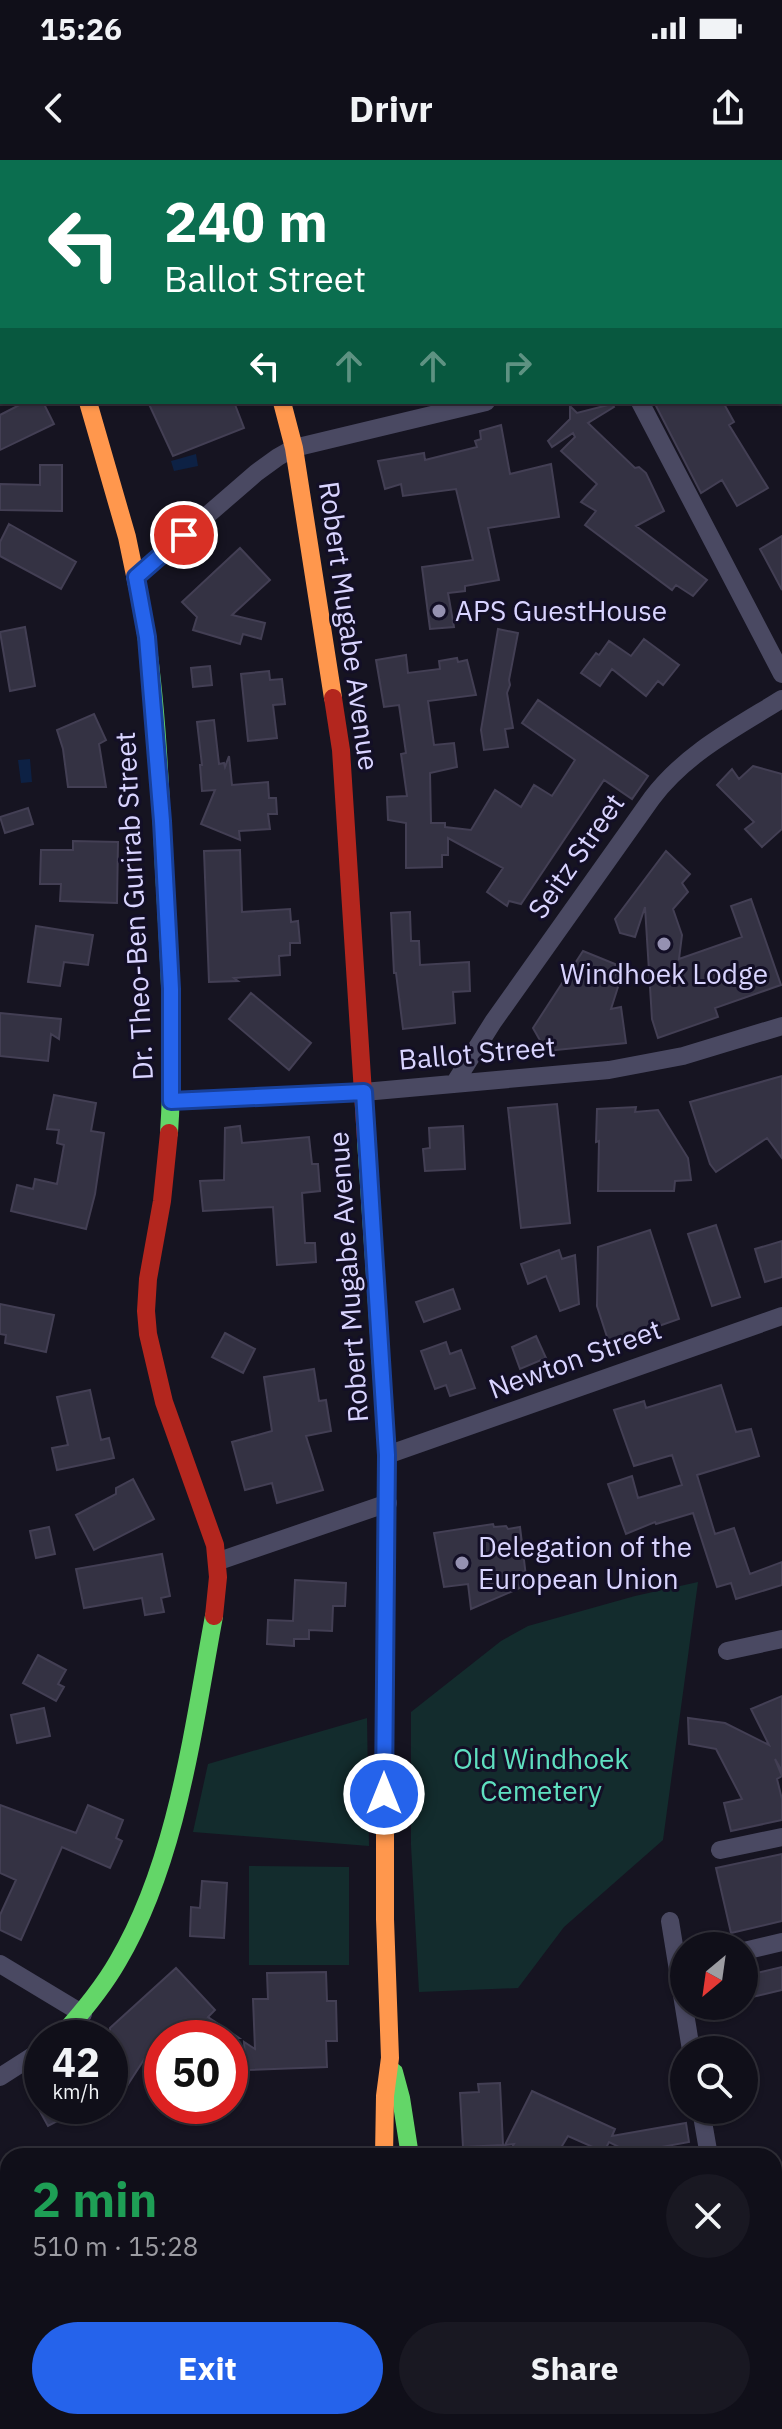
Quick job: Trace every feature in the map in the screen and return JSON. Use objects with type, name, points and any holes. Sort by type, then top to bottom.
[{"type":"main road","name":"Dr. Theo-Ben Gurirab Street","points":[[77,2020],[99,1993],[135,1930],[153,1883],[192,1734],[215,1606],[219,1561],[208,1521],[156,1377],[148,1339],[146,1305],[151,1255],[164,1184],[171,1101],[171,989],[162,821],[147,637],[136,577],[89,404]]},
{"type":"main road","name":"Robert Mugabe Avenue","points":[[283,404],[294,448],[341,750],[387,1455],[384,1794],[390,2058],[385,2096],[384,2148]]},
{"type":"main road","name":"Robert Mugabe Avenue","points":[[390,2058],[401,2098],[409,2148]]},
{"type":"street","points":[[136,577],[256,473],[294,448],[478,404]]},
{"type":"street","points":[[641,404],[782,674]]},
{"type":"street","name":"Seitz Street","points":[[454,1084],[493,1022],[658,789],[703,747],[782,699]]},
{"type":"street","name":"Ballot Street","points":[[171,1101],[364,1092],[609,1070],[718,1047],[782,1026]]},
{"type":"street","name":"Newton Street","points":[[387,1455],[782,1316]]},
{"type":"street","points":[[219,1561],[388,1503]]},
{"type":"street","points":[[727,1651],[782,1639]]},
{"type":"street","points":[[720,1850],[782,1837]]},
{"type":"street","points":[[670,1921],[689,2036]]},
{"type":"street","points":[[758,1948],[782,1942]]},
{"type":"street","points":[[0,1964],[83,2014]]},
{"type":"street","points":[[0,2077],[24,2062]]},
{"type":"street","points":[[703,2124],[708,2148]]},
{"type":"green space","name":"Old Windhoek Cemetery","points":[[698,1582],[663,1840],[564,1927],[518,1988],[419,1992],[411,1845],[411,1712],[501,1641],[528,1626]]},
{"type":"green space","points":[[367,1718],[369,1846],[193,1832],[208,1764]]},
{"type":"green space","points":[[249,1866],[349,1867],[349,1965],[249,1965]]},
{"type":"water","points":[[196,454],[198,466],[174,471],[171,461]]},
{"type":"water","points":[[30,759],[32,782],[21,783],[18,760]]},
{"type":"building","points":[[21,404],[44,404],[54,424],[0,450],[0,415]]},
{"type":"building","points":[[149,404],[235,404],[244,428],[173,456]]},
{"type":"building","points":[[612,404],[614,407],[588,423],[635,468],[639,467],[646,473],[664,511],[636,526],[707,580],[693,596],[676,585],[672,590],[585,525],[596,511],[581,502],[597,484],[561,451],[575,437],[573,433],[552,447],[548,441],[570,419],[570,406],[577,413]]},
{"type":"building","points":[[655,404],[724,404],[734,422],[729,425],[768,488],[737,506],[722,480],[701,493]]},
{"type":"building","points":[[501,425],[510,474],[551,464],[559,517],[488,528],[499,580],[465,586],[465,591],[448,593],[454,627],[430,629],[422,567],[473,560],[456,489],[403,496],[401,484],[385,489],[378,461],[424,453],[425,460],[477,447],[475,441],[481,439],[480,431]]},
{"type":"building","points":[[40,465],[62,465],[62,511],[0,510],[0,484],[40,485]]},
{"type":"building","points":[[9,524],[76,562],[61,589],[0,556],[0,542]]},
{"type":"building","points":[[782,536],[782,590],[760,549]]},
{"type":"building","points":[[240,548],[270,580],[232,615],[265,623],[261,639],[243,634],[240,644],[193,630],[197,617],[182,602]]},
{"type":"building","points":[[25,627],[35,686],[10,691],[0,632]]},
{"type":"building","points":[[498,629],[518,633],[507,693],[513,728],[505,729],[508,747],[484,750],[481,730]]},
{"type":"building","points":[[644,639],[679,665],[663,685],[658,681],[646,696],[612,669],[600,686],[581,673],[609,641],[631,656]]},
{"type":"building","points":[[406,655],[408,673],[440,669],[439,661],[467,660],[476,695],[428,701],[434,745],[454,743],[457,767],[430,773],[431,823],[445,823],[445,827],[471,830],[495,790],[521,807],[534,785],[552,796],[575,760],[522,723],[538,700],[648,776],[632,799],[604,780],[521,904],[509,901],[507,906],[487,892],[503,868],[448,838],[448,855],[442,855],[442,867],[406,868],[406,823],[388,820],[387,797],[407,796],[401,754],[406,753],[399,705],[384,707],[376,660]]},
{"type":"building","points":[[210,666],[212,685],[193,687],[191,668]]},
{"type":"building","points":[[269,671],[270,680],[282,679],[285,704],[273,705],[277,738],[248,741],[241,674]]},
{"type":"building","points":[[94,714],[106,740],[99,744],[106,787],[68,787],[57,730]]},
{"type":"building","points":[[214,720],[219,764],[224,763],[225,767],[229,756],[232,785],[268,782],[269,798],[276,798],[277,814],[268,814],[270,829],[239,831],[240,840],[201,824],[215,790],[202,791],[197,722]]},
{"type":"building","points":[[753,766],[782,774],[782,829],[762,847],[745,829],[754,822],[717,785],[732,769],[739,779]]},
{"type":"building","points":[[28,808],[33,824],[5,833],[0,817]]},
{"type":"building","points":[[73,841],[118,842],[117,903],[60,901],[61,884],[40,884],[41,850],[73,850]]},
{"type":"building","points":[[240,850],[242,912],[290,909],[291,922],[298,921],[300,943],[290,943],[290,955],[279,956],[280,975],[209,982],[204,851]]},
{"type":"building","name":"Windhoek Lodge","points":[[666,851],[690,874],[682,883],[688,892],[673,909],[682,935],[679,959],[742,937],[731,906],[751,899],[781,985],[715,1008],[718,1017],[658,1038],[652,1019],[645,907],[635,937],[620,933],[615,919]]},
{"type":"building","points":[[410,912],[411,941],[419,941],[420,965],[469,962],[470,991],[453,992],[455,1023],[403,1029],[394,973],[391,913]]},
{"type":"building","points":[[36,926],[93,935],[88,965],[64,962],[60,986],[28,982]]},
{"type":"building","points":[[583,951],[615,964],[618,987],[611,1009],[621,1007],[626,1043],[546,1051],[533,1028]]},
{"type":"building","points":[[251,993],[311,1043],[289,1070],[229,1019]]},
{"type":"building","points":[[0,1013],[61,1019],[59,1039],[51,1034],[48,1061],[0,1056]]},
{"type":"building","points":[[782,1076],[782,1158],[767,1138],[716,1172],[710,1164],[690,1102]]},
{"type":"building","points":[[54,1095],[96,1103],[91,1131],[104,1133],[86,1229],[11,1211],[17,1185],[33,1189],[35,1179],[57,1184],[64,1145],[57,1143],[59,1130],[47,1129]]},
{"type":"building","points":[[557,1104],[570,1223],[521,1228],[508,1108]]},
{"type":"building","points":[[636,1107],[635,1112],[658,1110],[688,1158],[691,1180],[675,1181],[674,1191],[598,1191],[597,1109]]},
{"type":"building","points":[[240,1126],[242,1143],[309,1137],[312,1164],[318,1164],[320,1191],[302,1193],[305,1243],[315,1243],[316,1262],[277,1265],[273,1207],[203,1211],[200,1181],[224,1180],[225,1128]]},
{"type":"building","points":[[463,1126],[465,1169],[425,1171],[423,1149],[430,1148],[429,1128]]},
{"type":"building","points":[[716,1225],[740,1297],[712,1306],[688,1234]]},
{"type":"building","points":[[650,1230],[679,1319],[656,1327],[659,1337],[638,1344],[635,1334],[609,1343],[597,1306],[598,1247]]},
{"type":"building","points":[[782,1241],[782,1277],[765,1282],[755,1249]]},
{"type":"building","points":[[559,1250],[562,1259],[575,1255],[579,1304],[560,1311],[546,1276],[528,1284],[521,1264]]},
{"type":"building","points":[[453,1289],[460,1309],[424,1322],[416,1302]]},
{"type":"building","points":[[0,1304],[54,1315],[46,1352],[5,1343],[6,1335],[0,1334]]},
{"type":"building","points":[[225,1333],[255,1349],[243,1373],[212,1357]]},
{"type":"building","points":[[536,1336],[546,1358],[520,1369],[512,1347]]},
{"type":"building","points":[[446,1342],[450,1354],[461,1350],[475,1388],[450,1396],[446,1385],[435,1389],[421,1351]]},
{"type":"building","points":[[314,1369],[319,1401],[326,1400],[331,1431],[306,1436],[323,1490],[277,1503],[272,1483],[245,1490],[232,1442],[272,1431],[264,1377]]},
{"type":"building","points":[[721,1385],[736,1432],[751,1429],[759,1456],[697,1475],[715,1534],[734,1528],[750,1574],[782,1562],[782,1585],[736,1599],[731,1583],[717,1587],[693,1513],[655,1522],[626,1534],[608,1484],[632,1476],[638,1498],[682,1485],[672,1455],[634,1466],[614,1410],[644,1401],[646,1408]]},
{"type":"building","points":[[90,1390],[101,1440],[109,1438],[114,1458],[57,1470],[52,1448],[68,1445],[57,1397]]},
{"type":"building","points":[[133,1479],[154,1519],[94,1550],[76,1515],[116,1494],[116,1488]]},
{"type":"building","points":[[493,1524],[494,1527],[506,1526],[508,1529],[520,1527],[527,1585],[471,1609],[468,1584],[444,1587],[434,1533]]},
{"type":"building","points":[[49,1527],[55,1554],[36,1558],[30,1531]]},
{"type":"building","points":[[162,1554],[170,1596],[161,1598],[164,1612],[145,1615],[142,1598],[84,1608],[76,1569]]},
{"type":"building","points":[[295,1580],[346,1583],[345,1606],[333,1606],[332,1631],[309,1630],[309,1639],[294,1639],[294,1646],[267,1644],[268,1620],[293,1621]]},
{"type":"building","points":[[38,1655],[66,1670],[58,1684],[64,1687],[56,1701],[23,1683]]},
{"type":"building","points":[[782,1696],[782,1771],[775,1759],[782,1776],[777,1779],[782,1799],[782,1820],[731,1831],[724,1803],[742,1799],[716,1749],[689,1744],[688,1718],[725,1723],[769,1745],[751,1709]]},
{"type":"building","points":[[44,1708],[50,1736],[17,1743],[11,1715]]},
{"type":"building","points":[[0,1805],[76,1833],[88,1805],[123,1820],[116,1838],[122,1841],[110,1868],[62,1847],[21,1940],[0,1930],[0,1915],[16,1880],[0,1873]]},
{"type":"building","points":[[782,1854],[782,1921],[731,1932],[716,1868]]},
{"type":"building","points":[[202,1881],[227,1883],[224,1938],[190,1936],[191,1907],[200,1908]]},
{"type":"building","points":[[782,1967],[782,1990],[758,1996],[758,1973]]},
{"type":"building","points":[[176,1968],[215,2010],[208,2017],[212,2020],[144,2020],[144,2060],[128,2084],[128,2020],[119,2020]]},
{"type":"building","points":[[326,1972],[327,2001],[336,2001],[337,2041],[326,2041],[327,2067],[248,2070],[248,2045],[255,2049],[253,1999],[268,1999],[267,1973]]},
{"type":"building","points":[[500,2083],[503,2145],[463,2147],[460,2093],[479,2092],[478,2084]]},
{"type":"building","points":[[532,2091],[615,2129],[612,2136],[686,2124],[689,2142],[656,2148],[621,2148],[609,2142],[606,2148],[595,2148],[568,2136],[561,2148],[512,2148],[514,2144],[505,2145]]},
{"type":"traffic: fast","points":[[142,609],[154,706],[161,805],[171,1002],[169,1133]]},
{"type":"traffic: fast","points":[[366,1140],[387,1455],[385,1699]]},
{"type":"traffic: fast","points":[[75,2020],[112,1971],[155,1881],[180,1793],[214,1616]]},
{"type":"traffic: fast","points":[[394,2072],[409,2148]]},
{"type":"traffic: slow","points":[[89,404],[127,537],[142,609]]},
{"type":"traffic: slow","points":[[283,404],[294,448],[333,698]]},
{"type":"traffic: slow","points":[[384,2148],[385,2096],[390,2058],[385,1919],[385,1699]]},
{"type":"traffic: jam","points":[[333,698],[341,750],[366,1140]]},
{"type":"traffic: jam","points":[[169,1133],[162,1201],[148,1279],[148,1334],[164,1402],[215,1545],[218,1577],[214,1616]]},
{"type":"place","name":"APS GuestHouse","points":[[439,611]]},
{"type":"place","name":"Windhoek Lodge","points":[[664,944]]},
{"type":"place","name":"Delegation of the European Union","points":[[462,1563]]},
{"type":"route","points":[[184,535],[136,577],[147,637],[162,821],[171,989],[171,1101],[364,1092],[387,1455],[384,1794]]}]
